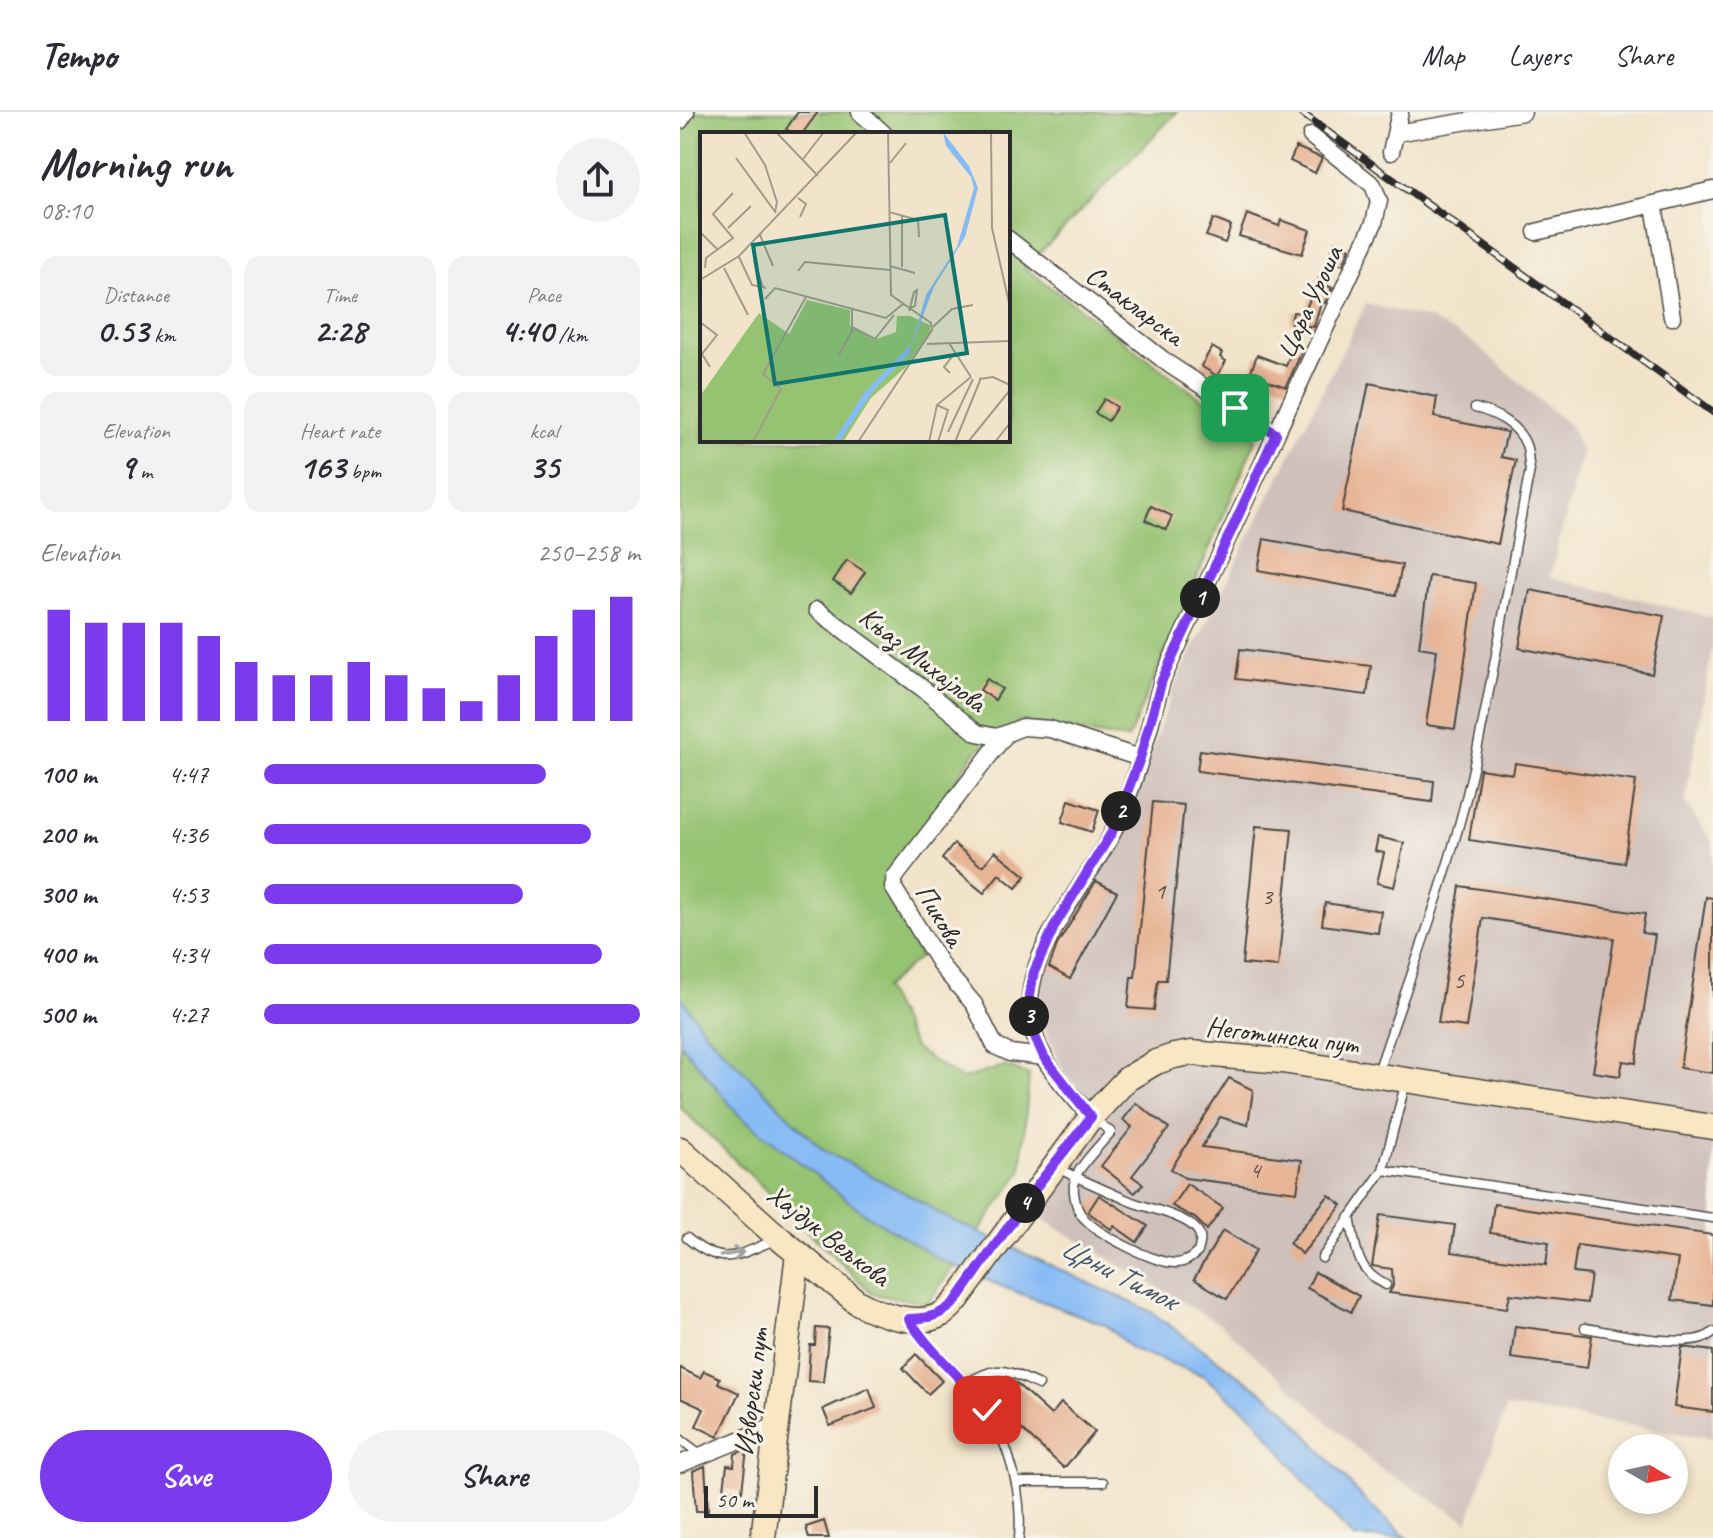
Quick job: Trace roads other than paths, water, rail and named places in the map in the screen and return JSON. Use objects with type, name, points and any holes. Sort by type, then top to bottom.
[{"type":"street","points":[[680,121],[686,112]]},
{"type":"street","points":[[860,112],[882,132]]},
{"type":"street","points":[[1391,152],[1400,112]]},
{"type":"street","points":[[1396,133],[1523,112]]},
{"type":"street","name":"Цара Уроша","points":[[1091,1117],[1044,1057],[1029,1016],[1034,972],[1055,925],[1112,832],[1140,758],[1162,680],[1367,242],[1379,201],[1373,185],[1311,136]]},
{"type":"street","points":[[1536,232],[1713,190]]},
{"type":"street","points":[[1654,205],[1672,317]]},
{"type":"street","name":"Стакларска","points":[[1010,241],[1170,365],[1276,434]]},
{"type":"street","name":"Књаз Михајлова","points":[[817,610],[977,733],[988,737],[1023,727],[1050,729],[1140,758]]},
{"type":"street","name":"Пикова","points":[[1006,734],[895,877],[893,887],[942,967],[974,1004],[995,1046],[1001,1051],[1044,1057]]},
{"type":"street","name":"Неготински пут","points":[[956,1301],[1047,1174],[1091,1117],[1127,1079],[1156,1062],[1191,1053],[1282,1061],[1713,1127]]},
{"type":"street","name":"Хајдук Вељкова","points":[[680,1149],[788,1246],[871,1310],[909,1319],[935,1317],[956,1301]]},
{"type":"street","name":"Изворски пут","points":[[763,1538],[777,1425],[788,1246]]},
{"type":"street","points":[[680,1464],[777,1425]]},
{"type":"lane","points":[[1377,1077],[1450,855],[1469,784],[1491,686],[1530,470],[1526,444],[1512,426],[1493,413],[1475,408]]},
{"type":"lane","points":[[1322,1258],[1383,1170],[1406,1081]]},
{"type":"lane","points":[[1047,1174],[1075,1177],[1187,1222],[1200,1235],[1198,1252],[1179,1264],[1160,1260],[1128,1248],[1084,1218],[1075,1202],[1075,1177],[1111,1132],[1091,1117]]},
{"type":"lane","points":[[1383,1170],[1713,1218]]},
{"type":"lane","points":[[1350,1217],[1359,1260],[1368,1274],[1386,1285]]},
{"type":"lane","points":[[687,1238],[716,1257],[733,1257],[788,1246]]},
{"type":"lane","points":[[909,1319],[923,1341],[967,1383],[987,1410],[1017,1482],[1022,1513],[1019,1538]]},
{"type":"lane","points":[[1585,1328],[1673,1341],[1693,1341],[1708,1337],[1713,1332]]},
{"type":"lane","points":[[967,1383],[996,1369],[1011,1372],[1039,1385]]},
{"type":"lane","points":[[680,1439],[701,1455]]},
{"type":"lane","points":[[1017,1482],[1103,1482]]},
{"type":"water","points":[[680,996],[705,1032],[823,1150],[941,1215],[1148,1310],[1283,1407],[1364,1500],[1407,1538],[1354,1538],[1319,1500],[1255,1418],[1202,1375],[1132,1349],[1106,1325],[1008,1289],[941,1260],[864,1213],[738,1114],[680,1043]]},
{"type":"railway","points":[[1300,112],[1713,412]]},
{"type":"water label","name":"Црни Тимок","points":[[1119,1273]]}]
